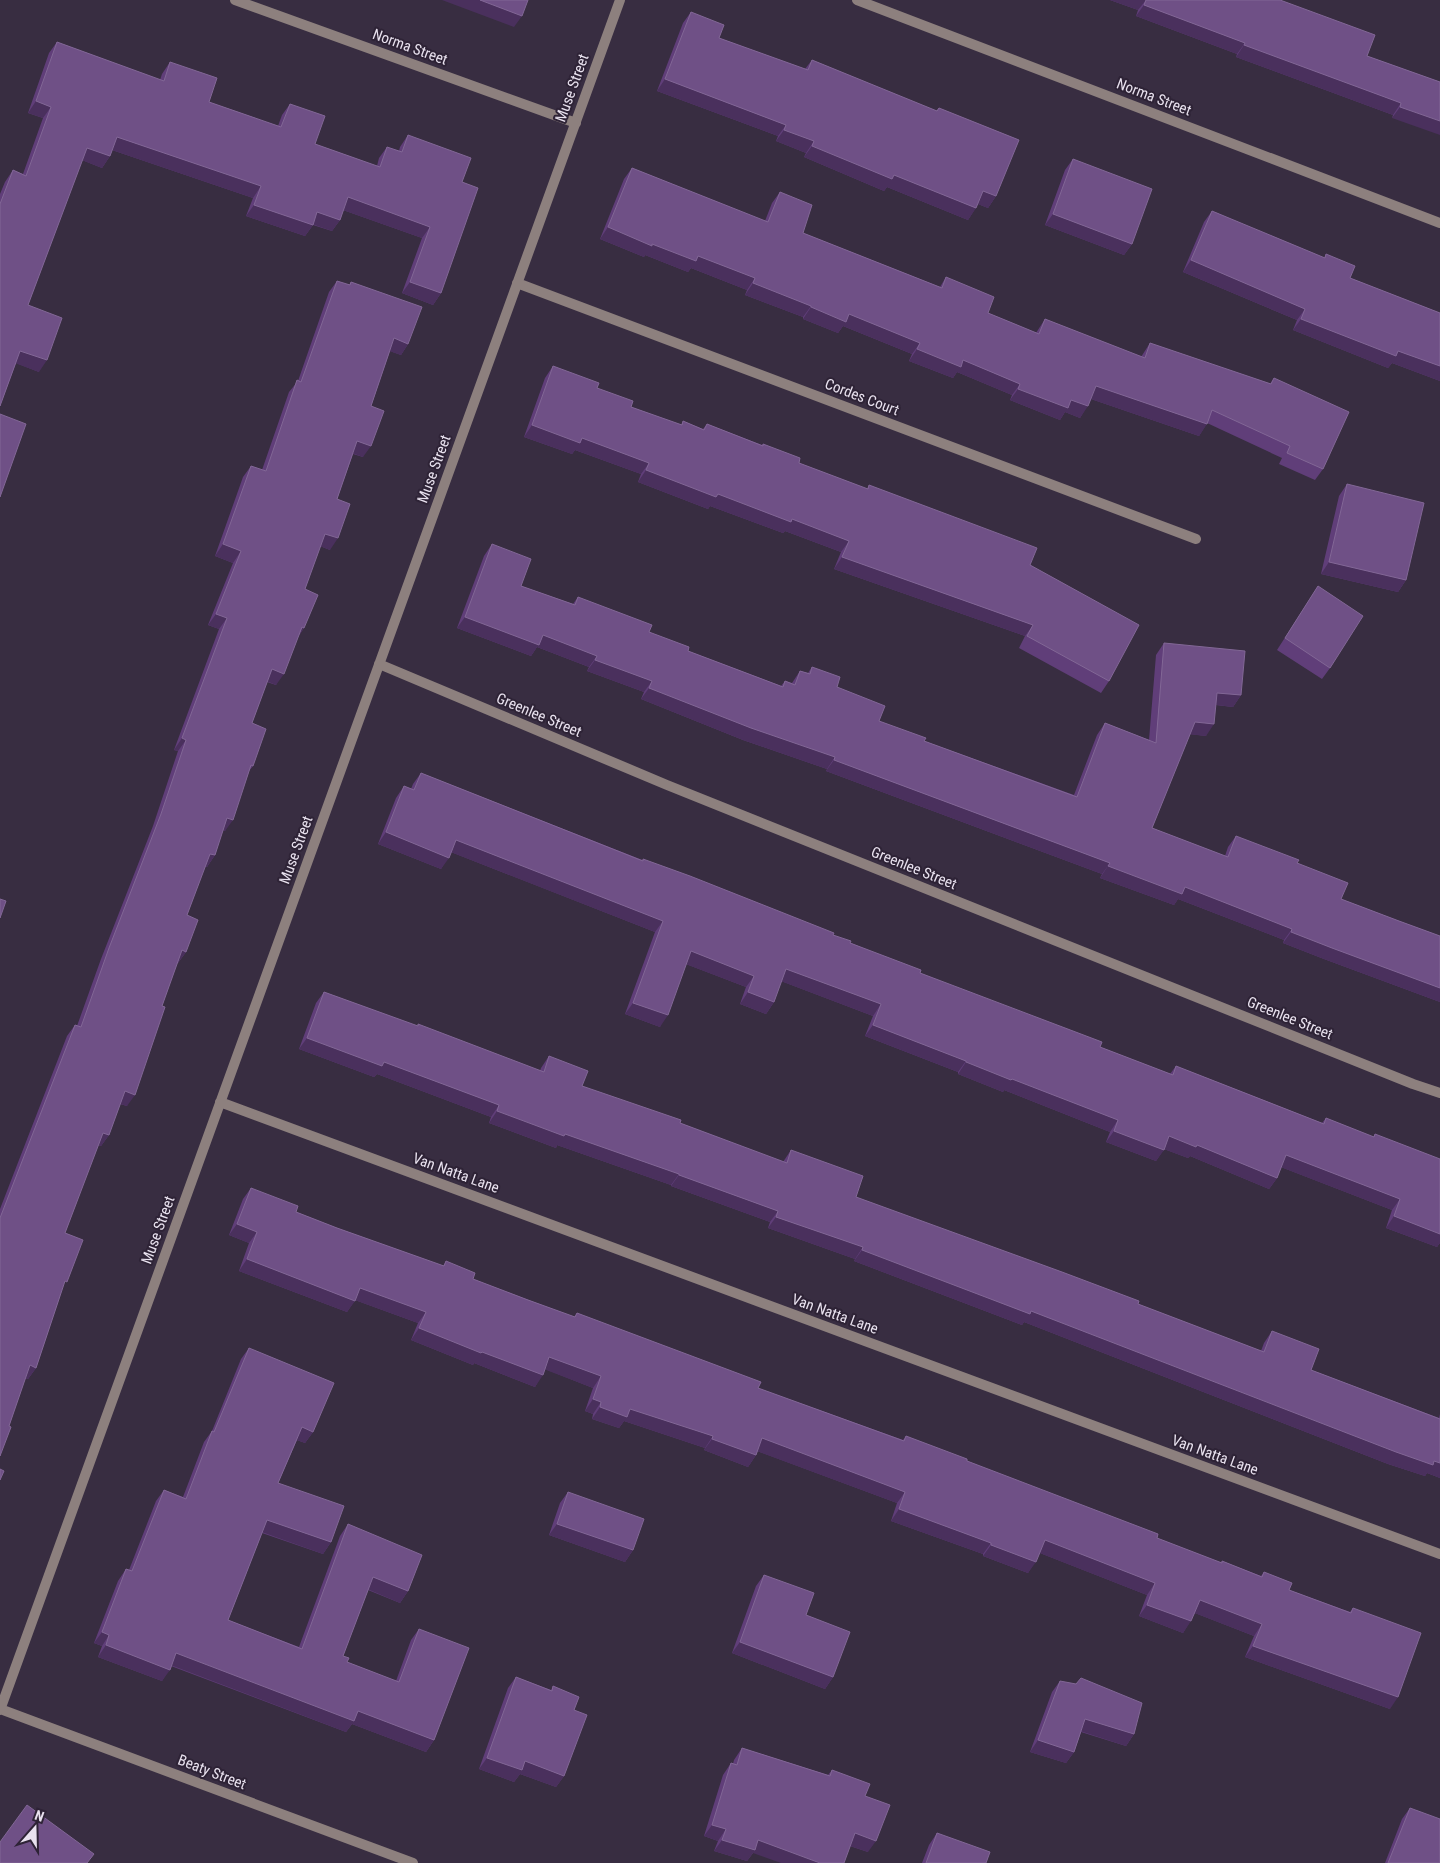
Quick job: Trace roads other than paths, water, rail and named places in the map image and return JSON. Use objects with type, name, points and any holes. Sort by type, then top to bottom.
[{"type":"street","name":"Norma Street","points":[[234,0],[576,123]]},
{"type":"street","name":"Muse Street","points":[[0,1709],[620,0]]},
{"type":"street","name":"Norma Street","points":[[857,0],[1440,223]]},
{"type":"street","name":"Cordes Court","points":[[517,283],[1196,539]]},
{"type":"street","name":"Greenlee Street","points":[[379,664],[667,785],[1404,1080],[1440,1092]]},
{"type":"street","name":"Van Natta Lane","points":[[220,1102],[1440,1554]]},
{"type":"street","name":"Beaty Street","points":[[0,1709],[412,1863]]}]
